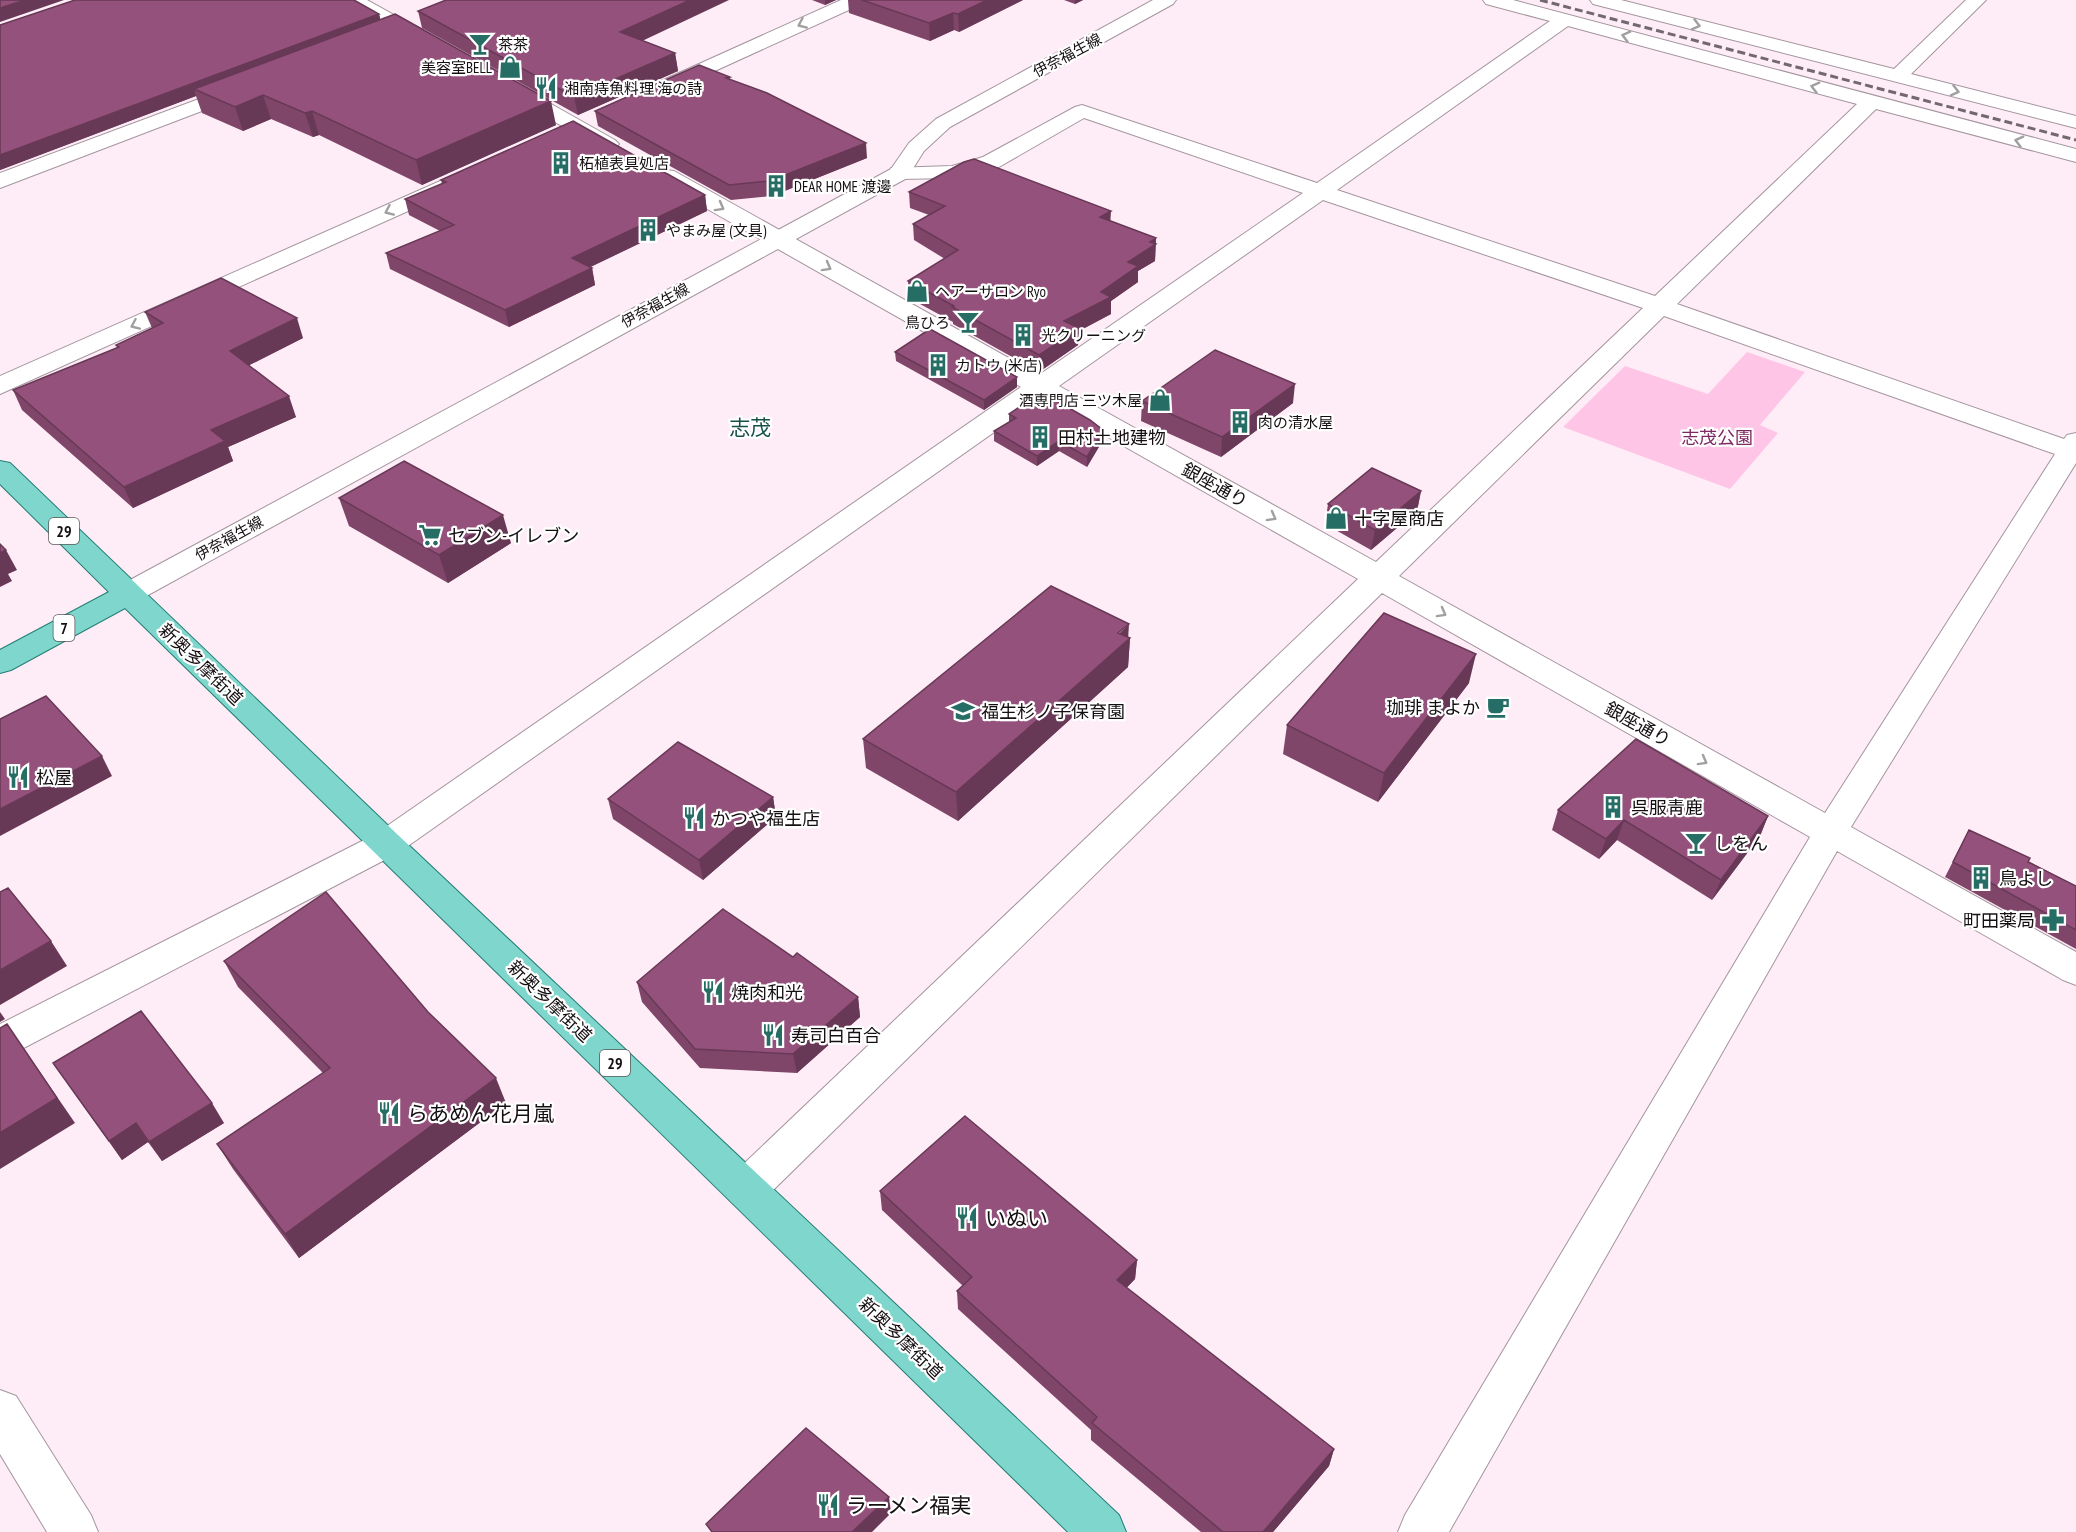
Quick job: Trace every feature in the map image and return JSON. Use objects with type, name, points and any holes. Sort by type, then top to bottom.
[{"type":"main road","name":"新奥多摩街道","points":[[0,469],[386,844],[1102,1532]]},
{"type":"main road","name":"7","points":[[0,663],[129,593]]},
{"type":"street","points":[[354,0],[443,51]]},
{"type":"street","points":[[652,93],[856,0]]},
{"type":"street","name":"伊奈福生線","points":[[129,593],[776,238],[899,173],[916,147],[943,123],[1167,0]]},
{"type":"street","points":[[1492,0],[2076,156]]},
{"type":"street","points":[[1599,0],[2076,122]]},
{"type":"street","points":[[1898,76],[1977,0]]},
{"type":"street","points":[[0,1042],[386,844],[1566,19]]},
{"type":"street","points":[[380,36],[422,20]]},
{"type":"street","points":[[495,80],[627,155]]},
{"type":"street","points":[[0,181],[257,83]]},
{"type":"street","points":[[746,1189],[1871,102]]},
{"type":"street","points":[[899,173],[952,172],[991,162],[1082,111],[2074,448],[1830,833],[1422,1532]]},
{"type":"street","points":[[555,136],[598,117]]},
{"type":"street","name":"銀座通り","points":[[647,166],[2076,970]]},
{"type":"street","points":[[0,386],[468,176]]},
{"type":"street","points":[[0,1412],[74,1532]]},
{"type":"green space","name":"志茂公園","points":[[1747,352],[1805,372],[1760,425],[1778,433],[1730,489],[1563,427],[1625,366],[1708,394]]},
{"type":"building","points":[[0,0],[25,0],[0,8]]},
{"type":"building","points":[[75,0],[354,0],[379,14],[0,155],[0,25]]},
{"type":"building","points":[[446,0],[690,0],[620,32],[675,53],[574,97],[418,11]]},
{"type":"building","points":[[862,0],[987,0],[958,14],[953,13],[929,23]]},
{"type":"building","points":[[395,14],[551,101],[416,160],[312,111],[305,113],[263,95],[235,107],[194,89]]},
{"type":"building","points":[[699,65],[767,93],[866,143],[770,181],[729,185],[595,111]]},
{"type":"building","points":[[573,121],[705,195],[572,258],[592,268],[505,310],[386,253],[454,225],[405,199],[446,182],[441,180]]},
{"type":"building","points":[[974,159],[1111,211],[1100,217],[1156,238],[1150,242],[1156,244],[1128,262],[1138,266],[1101,292],[1111,297],[1064,321],[1079,328],[1039,355],[908,281],[958,250],[913,224],[945,206],[909,192],[964,162]]},
{"type":"building","points":[[221,278],[297,318],[230,351],[289,396],[211,430],[225,441],[124,487],[13,390],[119,347],[116,345],[163,323],[145,312]]},
{"type":"building","points":[[930,329],[1017,377],[984,400],[895,352]]},
{"type":"building","points":[[1215,350],[1295,384],[1222,437],[1142,401]]},
{"type":"building","points":[[1041,392],[1103,430],[1087,457],[1059,441],[1037,456],[994,431],[1016,418],[1009,414]]},
{"type":"building","points":[[404,461],[503,515],[439,555],[339,498]]},
{"type":"building","points":[[1372,468],[1421,491],[1375,530],[1328,504]]},
{"type":"building","points":[[0,544],[6,550],[0,553]]},
{"type":"building","points":[[1051,586],[1129,624],[1118,633],[1130,638],[956,792],[863,739]]},
{"type":"building","points":[[1384,613],[1476,654],[1384,773],[1287,725]]},
{"type":"building","points":[[46,696],[102,756],[0,809],[0,719]]},
{"type":"building","points":[[1636,739],[1768,816],[1721,880],[1624,820],[1606,839],[1558,810]]},
{"type":"building","points":[[678,742],[773,797],[699,860],[608,799]]},
{"type":"building","points":[[1969,830],[2030,858],[2028,862],[2076,886],[2076,930],[1953,862]]},
{"type":"building","points":[[8,888],[51,941],[0,970],[0,892]]},
{"type":"building","points":[[326,892],[428,1012],[496,1078],[285,1234],[217,1144],[330,1068],[224,961]]},
{"type":"building","points":[[723,909],[793,957],[797,953],[858,997],[793,1054],[695,1049],[637,982]]},
{"type":"building","points":[[141,1011],[212,1103],[149,1142],[136,1123],[109,1141],[53,1063]]},
{"type":"building","points":[[7,1024],[57,1098],[0,1133],[0,1028]]},
{"type":"building","points":[[965,1116],[1137,1260],[1117,1280],[1334,1449],[1263,1532],[1223,1532],[1092,1423],[1097,1417],[957,1291],[972,1277],[880,1191]]},
{"type":"building","points":[[806,1428],[889,1497],[852,1532],[712,1532],[706,1524]]},
{"type":"railway","points":[[1540,0],[2076,140]]},
{"type":"place","name":"茶茶","points":[[480,44]]},
{"type":"place","name":"美容室BELL","points":[[510,67]]},
{"type":"place","name":"湘南痔魚料理 海の詩","points":[[546,88]]},
{"type":"place","name":"柘植表具処店","points":[[561,163]]},
{"type":"place","name":"DEAR HOME 渡邊","points":[[776,186]]},
{"type":"place","name":"やまみ屋 (文具)","points":[[648,230]]},
{"type":"place","name":"ヘアーサロン Ryo","points":[[917,291]]},
{"type":"place","name":"鳥ひろ","points":[[968,322]]},
{"type":"place","name":"光クリーニング","points":[[1023,335]]},
{"type":"place","name":"カトウ (米店)","points":[[938,365]]},
{"type":"place","name":"酒専門店 三ツ木屋","points":[[1160,400]]},
{"type":"place","name":"肉の清水屋","points":[[1240,422]]},
{"type":"place","name":"田村土地建物","points":[[1040,437]]},
{"type":"place","name":"十字屋商店","points":[[1336,518]]},
{"type":"place","name":"セブン-イレブン","points":[[430,535]]},
{"type":"place","name":"珈琲 まよか","points":[[1498,707]]},
{"type":"place","name":"福生杉ノ子保育園","points":[[963,711]]},
{"type":"place","name":"松屋","points":[[18,777]]},
{"type":"place","name":"呉服靑鹿","points":[[1613,807]]},
{"type":"place","name":"かつや福生店","points":[[694,818]]},
{"type":"place","name":"しをん","points":[[1696,843]]},
{"type":"place","name":"鳥よし","points":[[1981,878]]},
{"type":"place","name":"町田薬局","points":[[2053,920]]},
{"type":"place","name":"焼肉和光","points":[[713,992]]},
{"type":"place","name":"寿司白百合","points":[[773,1035]]},
{"type":"place","name":"らあめん花月嵐","points":[[389,1113]]},
{"type":"place","name":"いぬい","points":[[967,1218]]},
{"type":"place","name":"ラーメン福実","points":[[828,1505]]},
{"type":"district","name":"志茂","points":[[750,427]]}]
